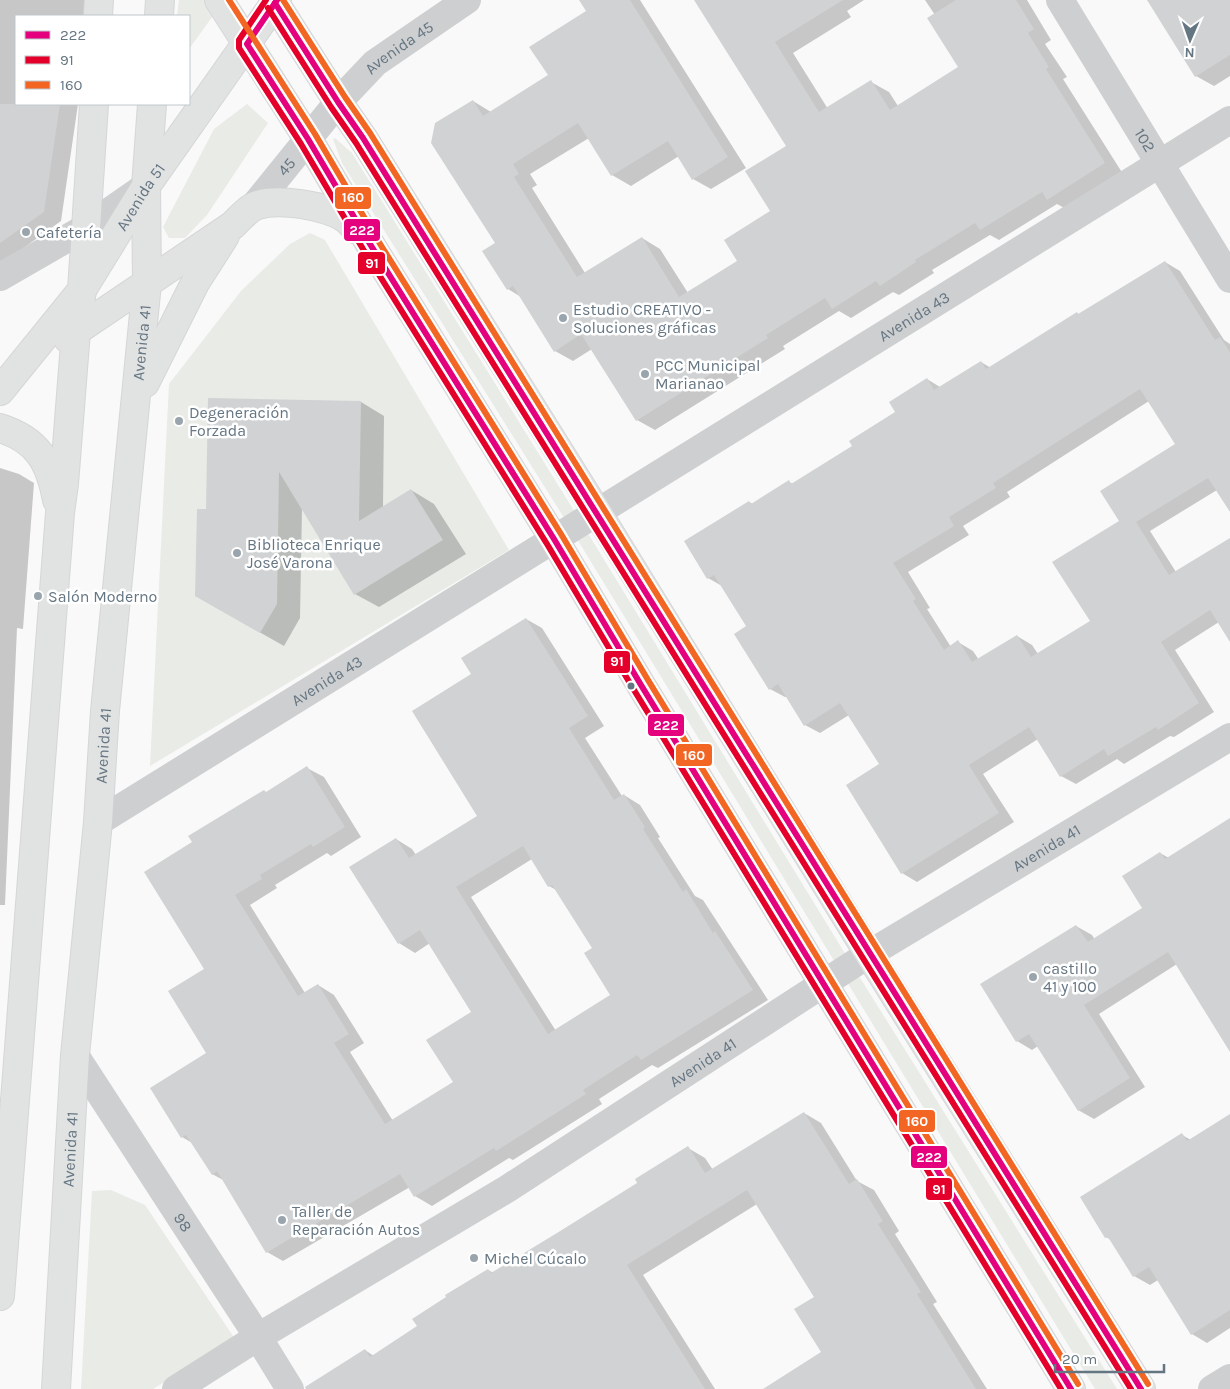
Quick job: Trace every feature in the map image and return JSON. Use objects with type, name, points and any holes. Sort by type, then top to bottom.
[{"type":"main road","points":[[98,15],[99,0]]},
{"type":"main road","points":[[159,15],[160,0]]},
{"type":"main road","points":[[219,0],[308,139],[370,244],[554,539],[641,685],[1071,1389]]},
{"type":"main road","points":[[275,1],[597,512],[869,954],[1141,1389]]},
{"type":"main road","name":"Avenida 51","points":[[0,391],[82,290],[146,186],[247,44],[275,1]]},
{"type":"main road","points":[[0,1296],[60,513],[87,227],[94,105]]},
{"type":"main road","name":"Avenida 41","points":[[56,1389],[75,1055],[98,822],[105,711],[147,283],[146,186],[152,105]]},
{"type":"main road","points":[[0,402],[76,331],[233,225],[254,206],[282,202],[302,204],[331,211],[346,219],[370,244]]},
{"type":"main road","points":[[134,419],[146,380],[172,327],[195,283],[233,225]]},
{"type":"main road","points":[[0,428],[13,432],[36,447],[53,478],[60,513]]},
{"type":"street","name":"Avenida 45","points":[[338,102],[375,63],[467,0]]},
{"type":"street","name":"102","points":[[1060,0],[1158,164],[1230,279]]},
{"type":"street","name":"45","points":[[254,206],[338,102]]},
{"type":"street","name":"Avenida 43","points":[[98,822],[1230,120]]},
{"type":"street","points":[[0,277],[87,227],[146,186]]},
{"type":"street","name":"Avenida 41","points":[[176,1389],[258,1337],[507,1189],[869,954],[1230,738]]},
{"type":"street","name":"98","points":[[75,1055],[290,1389]]},
{"type":"street","points":[[1212,1389],[1230,1378]]},
{"type":"shaded area","points":[[179,0],[207,0],[215,13],[190,48],[190,15],[177,15]]},
{"type":"shaded area","points":[[247,104],[268,123],[207,215],[185,238],[169,238],[163,227],[214,129]]},
{"type":"shaded area","points":[[335,138],[352,153],[581,522],[852,965],[1117,1389],[1095,1389],[571,529],[342,163],[333,139]]},
{"type":"shaded area","points":[[310,233],[325,240],[509,550],[150,766],[169,384],[241,291],[290,244]]},
{"type":"shaded area","points":[[111,1190],[145,1205],[235,1339],[153,1389],[81,1389],[92,1191]]},
{"type":"building","points":[[579,0],[630,0],[728,157],[692,180],[668,141],[611,176],[578,123],[513,164],[519,174],[514,177],[577,277],[642,237],[679,297],[737,261],[724,240],[770,211],[745,171],[786,146],[694,0],[843,0],[775,42],[819,112],[871,80],[890,110],[958,67],[927,18],[956,0],[1016,0],[1034,29],[1028,33],[1049,67],[1046,69],[1105,163],[1047,200],[1042,192],[980,230],[975,223],[915,260],[916,262],[880,286],[876,281],[832,309],[825,298],[766,335],[768,338],[636,421],[581,334],[554,352],[513,286],[507,290],[482,251],[495,243],[431,143],[435,123],[473,100],[483,116],[548,75],[529,47],[586,11]]},
{"type":"building","points":[[1147,0],[1230,0],[1230,55],[1195,77]]},
{"type":"building","points":[[0,104],[60,105],[44,212],[0,243]]},
{"type":"building","points":[[1165,261],[1215,340],[1220,337],[1230,352],[1230,512],[1208,478],[1136,522],[1169,575],[1230,538],[1230,642],[1210,610],[1161,642],[1199,703],[1158,730],[1156,727],[1108,756],[1104,749],[1060,777],[1029,727],[969,765],[999,813],[901,874],[846,785],[879,764],[840,703],[804,726],[778,684],[769,690],[734,634],[746,626],[714,575],[707,579],[684,541],[749,501],[751,504],[789,480],[791,484],[852,446],[849,441],[895,412],[889,402],[927,378],[934,390],[981,361],[986,369],[1077,312],[1078,314]],"holes":[[[1140,389],[1175,444],[1100,491],[1119,521],[1052,562],[1090,621],[1031,657],[1017,635],[972,662],[958,640],[944,650],[913,601],[916,599],[893,563],[954,526],[949,517],[996,488],[993,483]]]},
{"type":"building","name":"Biblioteca Enrique José Varona","points":[[208,398],[361,401],[359,521],[411,489],[443,540],[354,595],[279,472],[277,604],[260,633],[195,596],[197,509],[206,509]]},
{"type":"building","points":[[526,618],[588,716],[569,728],[614,800],[624,794],[645,827],[643,829],[683,892],[686,889],[713,933],[715,931],[753,990],[641,1060],[637,1055],[583,1090],[586,1094],[496,1151],[494,1148],[414,1197],[400,1174],[266,1253],[217,1171],[212,1175],[186,1135],[181,1138],[150,1088],[206,1053],[168,991],[204,969],[144,872],[192,842],[188,836],[264,790],[266,792],[307,766],[345,827],[313,847],[311,844],[260,875],[262,879],[235,895],[298,996],[318,984],[349,1034],[334,1043],[385,1124],[453,1082],[426,1040],[471,1012],[420,930],[398,944],[349,867],[396,838],[409,858],[477,816],[412,711],[471,674],[461,658]],"holes":[[[523,846],[548,887],[552,885],[592,948],[584,953],[610,995],[548,1034],[456,887]]]},
{"type":"building","points":[[1230,818],[1230,1052],[1168,952],[1084,1005],[1130,1078],[1078,1111],[1029,1034],[1016,1042],[980,984],[1076,925],[1088,942],[1142,908],[1122,876],[1160,852],[1165,859]]},
{"type":"building","points":[[804,1112],[849,1184],[857,1179],[883,1221],[878,1224],[921,1292],[917,1294],[976,1389],[763,1389],[821,1352],[794,1309],[814,1297],[747,1190],[627,1265],[705,1389],[306,1389],[305,1387],[365,1349],[370,1357],[417,1326],[412,1319],[446,1297],[445,1295],[488,1269],[491,1273],[557,1233],[637,1183],[635,1179],[688,1146],[705,1173]]},
{"type":"building","points":[[1230,1114],[1230,1310],[1191,1335],[1149,1267],[1133,1277],[1108,1237],[1105,1238],[1080,1197],[1182,1133],[1187,1141]]},
{"type":"transit line","name":"160","points":[[229,0],[315,134],[377,239],[561,534],[648,680],[1078,1384]]},
{"type":"transit line","name":"91","points":[[266,0],[239,40],[239,48],[301,144],[363,249],[547,544],[634,690],[1061,1389]]},
{"type":"transit line","name":"222","points":[[277,0],[247,44],[308,139],[370,244],[554,539],[641,685],[1071,1389]]},
{"type":"transit line","name":"160","points":[[283,0],[370,133],[1148,1384]]},
{"type":"transit line","name":"222","points":[[275,3],[363,138],[1141,1389]]},
{"type":"transit line","name":"91","points":[[268,8],[356,143],[1131,1389]]},
{"type":"place","name":"Cafetería","points":[[26,232]]},
{"type":"place","name":"Estudio CREATIVO - Soluciones gráficas","points":[[563,318]]},
{"type":"place","name":"PCC Municipal Marianao","points":[[645,374]]},
{"type":"place","name":"Degeneración Forzada","points":[[179,421]]},
{"type":"place","name":"Biblioteca Enrique José Varona","points":[[237,553]]},
{"type":"place","name":"Salón Moderno","points":[[38,596]]},
{"type":"place","name":"castillo 41 y 100","points":[[1033,977]]},
{"type":"place","name":"Taller de Reparación Autos","points":[[282,1220]]},
{"type":"place","name":"Michel Cúcalo","points":[[474,1258]]}]
